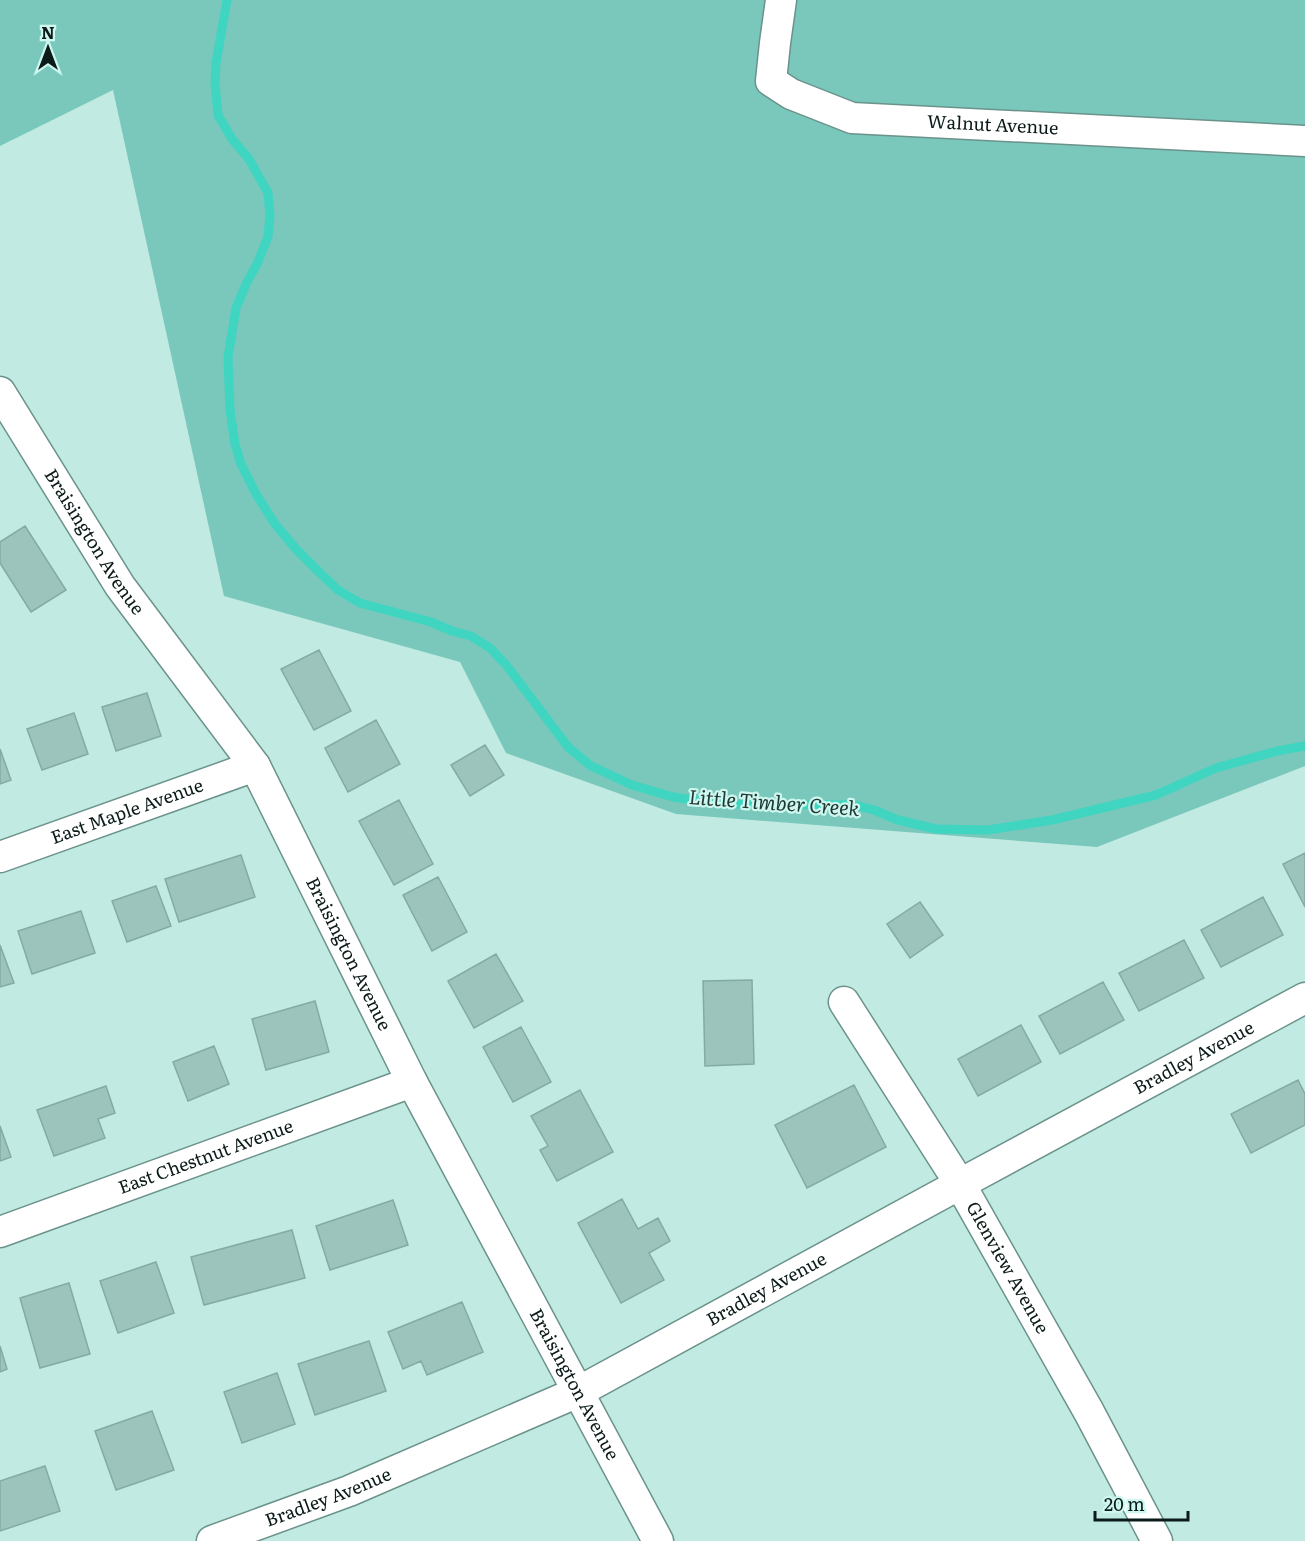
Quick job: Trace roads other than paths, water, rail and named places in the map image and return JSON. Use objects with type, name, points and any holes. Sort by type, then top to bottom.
[{"type":"street","name":"Walnut Avenue","points":[[782,0],[771,81],[791,94],[852,118],[1305,141]]},
{"type":"street","name":"Braisington Avenue","points":[[0,392],[10,428],[120,586],[255,766],[412,1082],[658,1541]]},
{"type":"street","name":"East Maple Avenue","points":[[0,857],[255,766]]},
{"type":"street","name":"Bradley Avenue","points":[[231,1538],[349,1491],[578,1392],[1305,998]]},
{"type":"street","name":"Glenview Avenue","points":[[844,1002],[960,1184],[1089,1412],[1157,1541]]},
{"type":"street","name":"East Chestnut Avenue","points":[[0,1232],[412,1082]]},
{"type":"waterway","name":"Little Timber Creek","points":[[227,0],[216,63],[215,84],[218,115],[232,139],[249,159],[268,193],[270,215],[268,237],[236,308],[228,357],[230,410],[235,444],[241,464],[275,524],[296,549],[338,590],[360,603],[431,622],[471,636],[490,648],[507,666],[568,747],[591,766],[632,785],[673,797],[724,804],[855,805],[898,820],[936,829],[988,830],[1052,820],[1156,795],[1216,768],[1277,751],[1305,746]]}]
